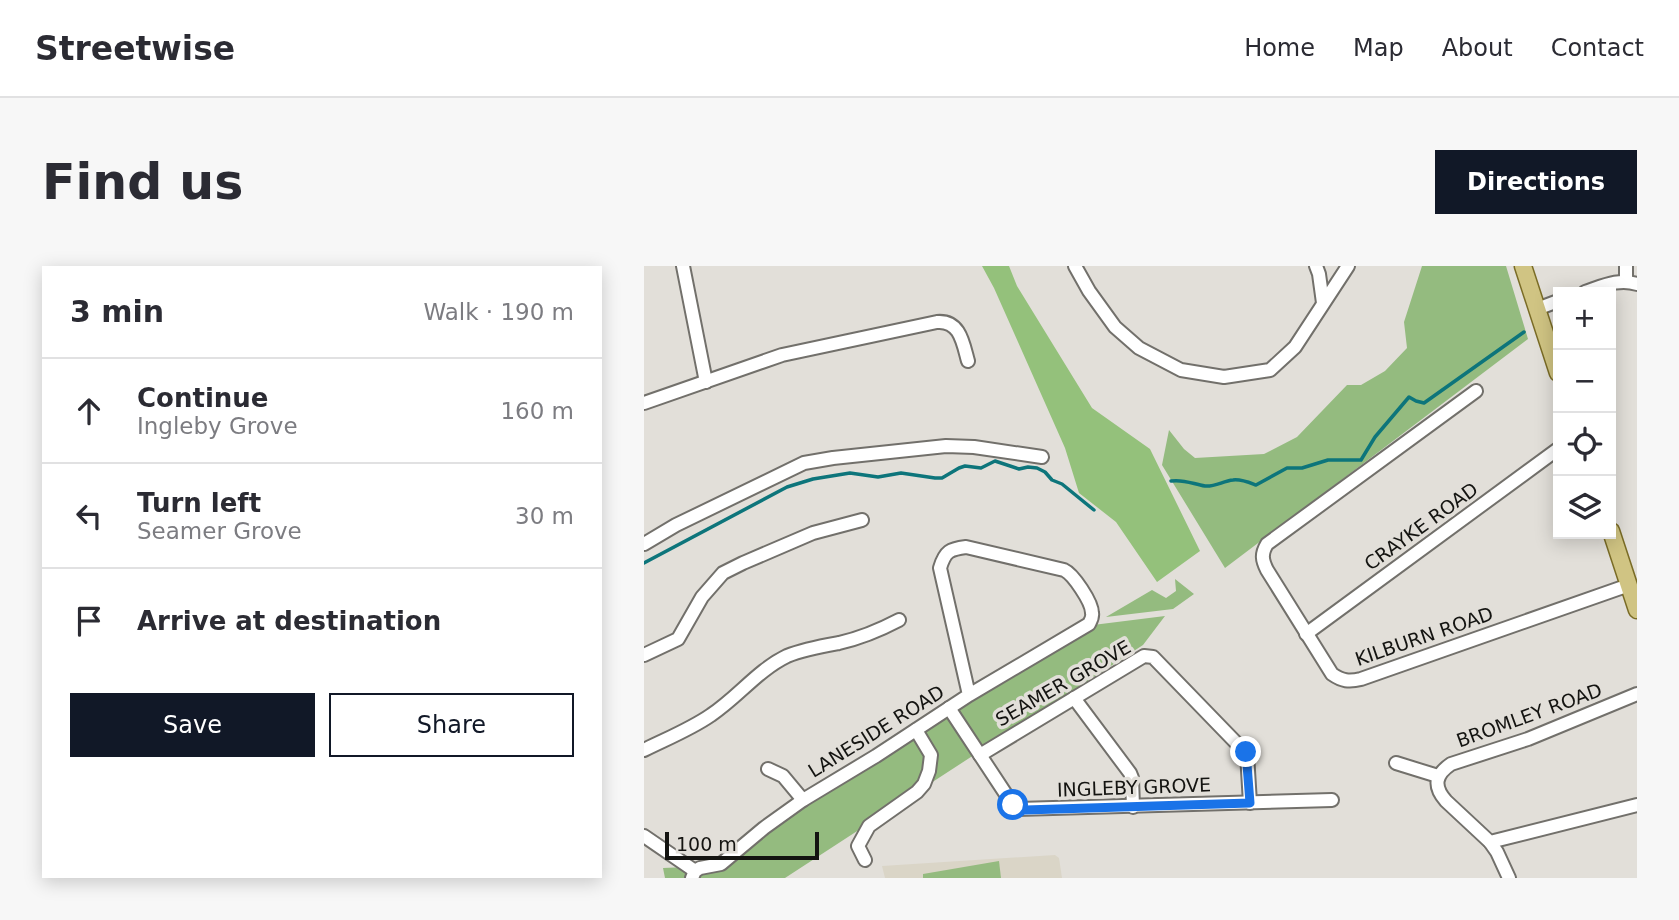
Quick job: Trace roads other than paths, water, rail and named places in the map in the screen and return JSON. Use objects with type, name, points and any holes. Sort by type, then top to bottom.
[{"type":"main road","points":[[1523,266],[1553,358]]},
{"type":"main road","points":[[1614,539],[1637,610]]},
{"type":"street","points":[[683,266],[706,382]]},
{"type":"street","points":[[1075,266],[1115,327],[1139,348],[1181,370],[1224,377],[1270,370],[1295,347],[1348,266]]},
{"type":"street","points":[[1316,266],[1323,303]]},
{"type":"street","points":[[1601,287],[1631,282],[1626,266]]},
{"type":"street","points":[[1537,309],[1553,303]]},
{"type":"street","points":[[644,403],[782,355],[942,321],[952,324],[957,330],[968,361]]},
{"type":"street","name":"KILBURN ROAD","points":[[1469,393],[1267,544],[1262,555],[1263,563],[1332,674],[1341,680],[1352,681],[1629,585]]},
{"type":"street","points":[[644,544],[676,525],[804,463],[946,446],[984,448],[1042,457]]},
{"type":"street","name":"CRAYKE ROAD","points":[[1306,634],[1553,453]]},
{"type":"street","points":[[702,495],[708,509]]},
{"type":"street","points":[[644,655],[665,640],[678,639],[702,597],[723,573],[813,534],[856,527]]},
{"type":"street","name":"LANESIDE ROAD","points":[[694,875],[700,868],[721,863],[803,800],[968,695],[1089,624],[1093,615],[1091,608],[1071,573],[966,547],[952,549],[943,557],[940,568],[968,695]]},
{"type":"street","points":[[644,750],[709,717],[735,698],[762,672],[789,656],[814,647],[862,637],[899,620]]},
{"type":"street","name":"SEAMER GROVE","points":[[980,755],[1143,656],[1153,657],[1247,754],[1250,803]]},
{"type":"street","name":"BROMLEY ROAD","points":[[1438,776],[1451,764],[1528,738],[1637,694]]},
{"type":"street","points":[[1074,698],[1130,773],[1133,807]]},
{"type":"street","name":"INGLEBY GROVE","points":[[949,708],[1018,809],[1332,800]]},
{"type":"street","points":[[865,860],[852,845],[869,826],[917,792],[924,784],[931,755],[916,730]]},
{"type":"street","points":[[1396,763],[1438,776],[1440,794],[1490,842],[1509,878]]},
{"type":"street","points":[[768,769],[783,776],[803,800]]},
{"type":"street","points":[[1490,842],[1637,805]]},
{"type":"street","points":[[644,836],[694,875]]},
{"type":"waterway","points":[[1171,481],[1209,486],[1239,480],[1256,485],[1287,468],[1302,468],[1328,460],[1361,460],[1375,437],[1409,397],[1424,403],[1524,332]]},
{"type":"waterway","points":[[644,563],[787,487],[813,479],[850,473],[878,477],[901,473],[942,478],[965,466],[981,468],[995,461],[1019,469],[1037,468],[1094,510]]}]
